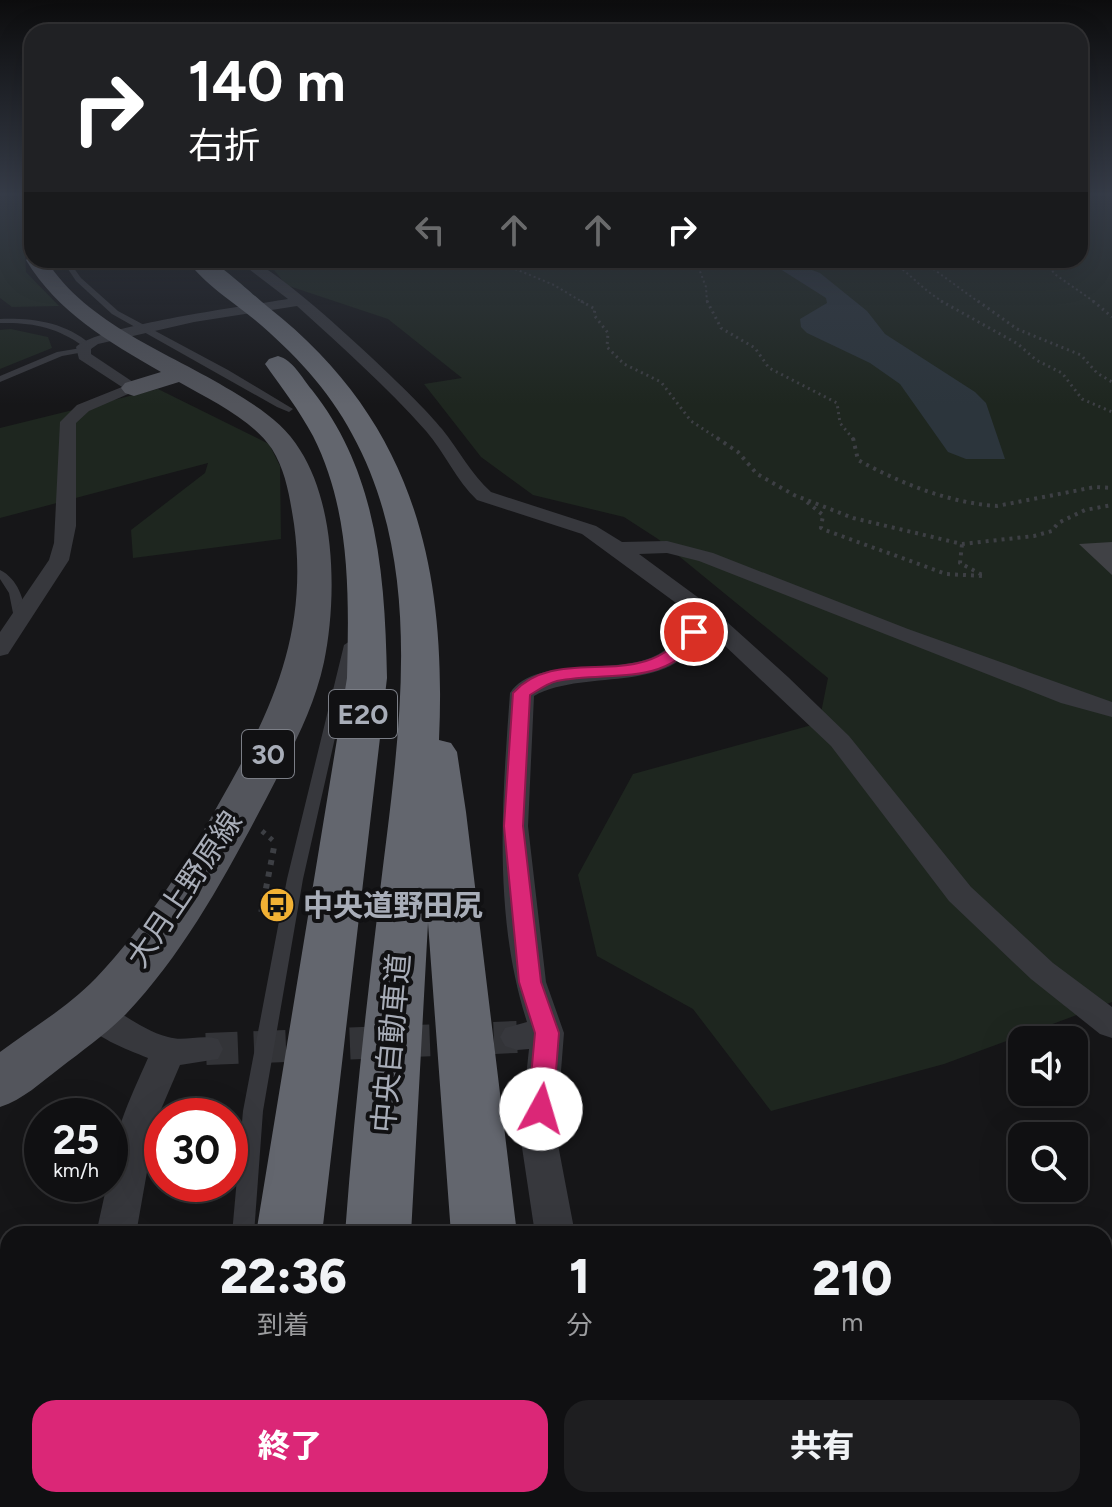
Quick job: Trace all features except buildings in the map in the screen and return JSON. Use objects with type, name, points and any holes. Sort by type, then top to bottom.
[{"type":"highway","name":"E20","points":[[175,268],[270,354],[296,384],[320,420],[353,497],[364,557],[368,602],[367,678],[290,1226]]},
{"type":"highway","name":"中央自動車道","points":[[206,268],[299,347],[328,378],[354,414],[377,453],[395,498],[409,552],[416,603],[418,668],[415,766],[382,1145],[378,1226]]},
{"type":"highway","points":[[416,603],[454,901],[467,1078],[483,1226]]},
{"type":"main road","name":"大月上野原線","points":[[0,1084],[35,1054],[94,1013],[145,955],[215,853],[288,714],[299,684],[313,608],[315,562],[310,523],[302,483],[288,452],[256,419],[61,297],[40,268]]},
{"type":"main road","points":[[134,388],[182,373]]},
{"type":"street","points":[[253,268],[408,401],[436,432],[471,484],[484,496],[589,530],[699,609],[840,741],[960,894],[1042,971],[1112,1025]]},
{"type":"street","points":[[134,388],[84,356],[87,345],[194,318],[295,302]]},
{"type":"street","points":[[0,649],[65,546],[69,507],[68,422],[83,408],[134,388]]},
{"type":"street","points":[[618,548],[667,547],[706,557],[900,634],[1070,698],[1112,710]]},
{"type":"street","points":[[554,1226],[538,1134],[530,982],[514,826],[522,693],[550,676],[621,672],[670,659],[686,646],[694,632],[699,609]]},
{"type":"street","points":[[94,1013],[123,1033],[168,1052],[206,1049]]},
{"type":"street","points":[[118,1226],[138,1121],[168,1052]]},
{"type":"lane","points":[[71,268],[85,288],[105,304],[289,409]]},
{"type":"lane","points":[[0,321],[21,320],[59,328],[87,345]]},
{"type":"lane","points":[[0,379],[87,345]]},
{"type":"lane","points":[[244,1226],[253,1111],[295,879],[346,669],[364,557]]},
{"type":"lane","points":[[0,573],[17,597],[20,618]]},
{"type":"path","points":[[513,268],[554,285],[595,309],[594,315],[610,332],[607,347],[615,358],[653,376],[691,421],[738,452],[757,474],[804,499],[853,518],[962,544],[1034,536],[1052,531],[1058,523],[1085,510],[1112,505]]},
{"type":"path","points":[[699,268],[706,287],[707,305],[721,328],[755,348],[769,368],[837,403],[840,423],[855,441],[858,460],[875,472],[896,481],[982,505],[997,506],[1095,487],[1112,488]]},
{"type":"path","points":[[900,268],[931,295],[1018,344],[1036,360],[1062,373],[1082,399],[1112,412]]},
{"type":"path","points":[[932,268],[1017,329],[1081,355],[1097,373],[1112,382]]},
{"type":"path","points":[[1049,268],[1112,317]]},
{"type":"path","points":[[804,499],[823,515],[821,528],[825,530],[946,574],[984,576],[960,563],[962,544]]},
{"type":"path","points":[[272,914],[261,914],[277,843]]},
{"type":"shaded area","points":[[0,264],[24,264],[26,272],[59,306],[12,307],[0,298]]},
{"type":"shaded area","points":[[1088,264],[1112,264],[1112,1002],[1047,1026],[1008,1026],[1008,1040],[944,1064],[771,1111],[693,1009],[597,956],[578,875],[633,774],[819,723],[828,678],[658,539],[624,517],[533,495],[481,457],[424,384],[462,378],[388,319],[286,285],[272,268],[1088,268]]},
{"type":"shaded area","points":[[779,268],[807,268],[820,273],[867,311],[885,334],[975,392],[986,403],[1005,459],[966,459],[948,452],[900,384],[870,363],[807,333],[801,327],[800,319],[827,303],[826,298]]},
{"type":"shaded area","points":[[11,329],[48,337],[52,348],[0,369],[0,330]]},
{"type":"shaded area","points":[[158,389],[269,444],[280,466],[281,539],[133,558],[131,530],[205,473],[208,463],[0,518],[0,428]]},
{"type":"tunnel","points":[[206,1049],[517,1037]]},
{"type":"place","name":"中央道野田尻","points":[[277,905]]},
{"type":"route","points":[[541,1109],[547,1033],[530,982],[514,826],[522,693],[535,682],[550,676],[621,672],[649,667],[670,659],[686,646],[694,632]]}]
